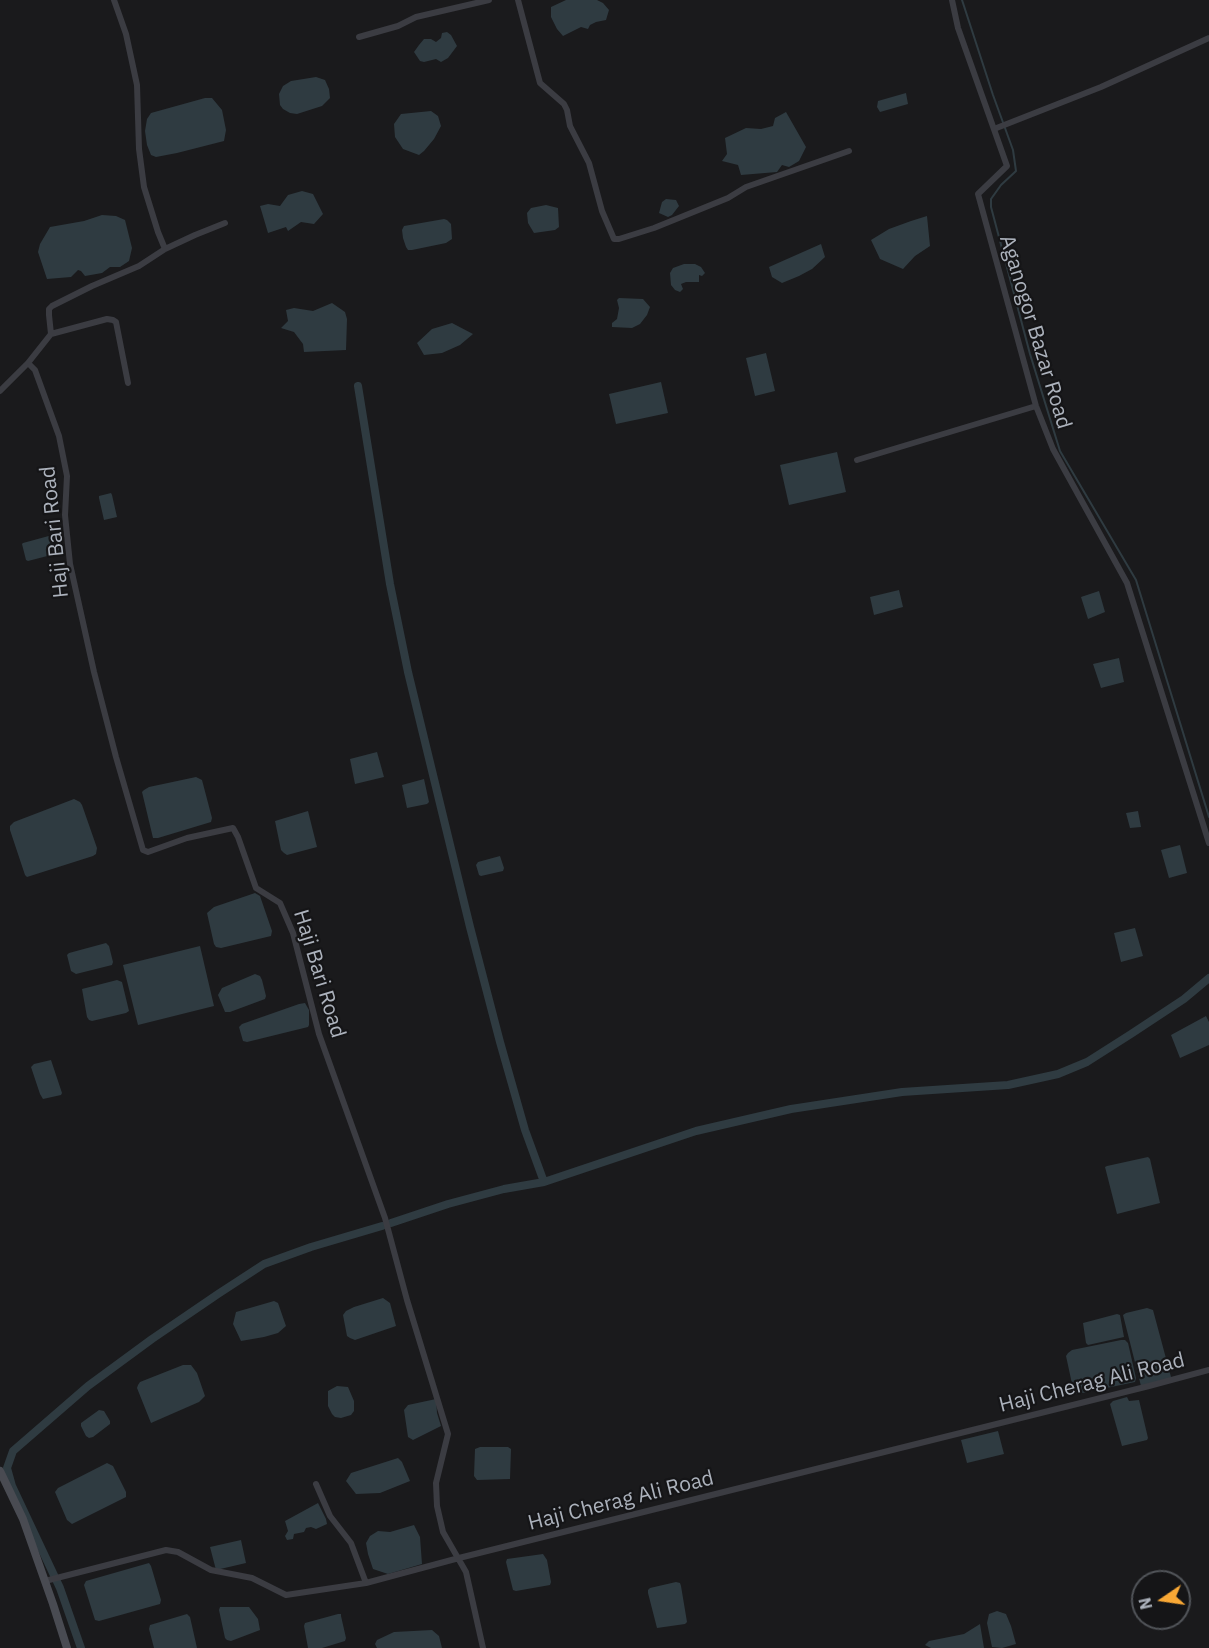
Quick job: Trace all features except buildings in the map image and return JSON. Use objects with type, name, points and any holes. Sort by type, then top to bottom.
[{"type":"main road","points":[[0,1471],[23,1520],[67,1648]]},
{"type":"street","points":[[114,0],[126,34],[137,85],[139,148],[144,187],[165,249]]},
{"type":"street","points":[[359,37],[398,26],[416,16],[489,0]]},
{"type":"street","points":[[518,0],[540,83],[564,104],[567,110],[570,126],[589,163],[614,239],[654,228],[728,198],[746,187],[849,152]]},
{"type":"street","name":"Aganogor Bazar Road","points":[[952,0],[958,28],[997,128],[1007,166],[978,194],[1036,406],[1053,449],[1127,583],[1209,843]]},
{"type":"street","points":[[997,128],[1101,87],[1209,38]]},
{"type":"street","points":[[51,334],[49,309],[52,306],[139,266],[165,249],[225,223]]},
{"type":"street","points":[[0,391],[28,363],[51,334],[107,319],[116,322],[129,383]]},
{"type":"street","name":"Haji Bari Road","points":[[28,363],[35,370],[59,436],[67,476],[65,515],[70,564],[94,672],[143,850],[148,852],[187,838],[233,828],[256,888],[279,903],[293,933],[319,1034],[385,1218],[407,1300],[448,1434],[436,1483],[437,1506],[443,1532],[466,1572],[483,1648]]},
{"type":"street","points":[[857,460],[1036,406]]},
{"type":"street","name":"Haji Cherag Ali Road","points":[[45,1581],[166,1550],[178,1552],[211,1570],[252,1578],[286,1595],[366,1583],[1209,1370]]},
{"type":"street","points":[[316,1484],[330,1516],[351,1543],[366,1583]]},
{"type":"shaded area","points":[[566,0],[597,0],[603,3],[609,10],[606,20],[590,25],[588,29],[581,27],[563,36],[551,17],[551,7]]},
{"type":"shaded area","points":[[447,32],[457,46],[448,58],[441,62],[436,59],[420,61],[414,52],[424,39],[436,42],[441,38],[442,33]]},
{"type":"shaded area","points":[[316,77],[325,80],[329,89],[330,98],[322,106],[297,114],[283,109],[280,105],[279,94],[283,86],[291,81]]},
{"type":"shaded area","points":[[906,93],[908,104],[880,112],[877,107],[878,101]]},
{"type":"shaded area","points":[[212,98],[222,110],[226,130],[224,141],[177,153],[156,157],[151,155],[145,131],[147,119],[151,113]]},
{"type":"shaded area","points":[[431,111],[438,116],[441,126],[434,139],[419,155],[403,149],[395,137],[394,124],[401,114]]},
{"type":"shaded area","points":[[786,112],[806,147],[799,161],[789,167],[782,165],[777,172],[741,175],[738,165],[722,161],[727,154],[725,138],[746,128],[761,129],[773,126],[775,118]]},
{"type":"shaded area","points":[[302,191],[313,194],[323,214],[314,224],[301,222],[288,231],[286,227],[268,233],[260,206],[268,204],[280,206],[288,195]]},
{"type":"shaded area","points":[[666,199],[676,200],[679,206],[668,217],[659,213],[662,202]]},
{"type":"shaded area","points":[[546,205],[558,208],[559,227],[555,230],[534,233],[528,223],[527,213],[531,208]]},
{"type":"shaded area","points":[[102,215],[116,216],[125,220],[132,248],[129,261],[120,267],[110,267],[102,273],[85,276],[78,270],[71,277],[47,279],[38,252],[50,227]]},
{"type":"shaded area","points":[[927,216],[930,246],[915,256],[903,269],[880,259],[871,240],[889,229]]},
{"type":"shaded area","points":[[444,219],[451,224],[452,239],[446,243],[408,250],[403,238],[404,226]]},
{"type":"shaded area","points":[[821,244],[825,257],[812,269],[782,283],[772,277],[769,267]]},
{"type":"shaded area","points":[[684,264],[695,264],[705,273],[702,276],[699,275],[699,282],[681,284],[683,289],[680,292],[671,285],[670,273],[673,268]]},
{"type":"shaded area","points":[[619,298],[643,299],[650,307],[640,324],[632,328],[612,327],[612,323],[617,319],[619,308],[617,300]]},
{"type":"shaded area","points":[[332,303],[345,312],[347,319],[346,350],[304,352],[303,344],[294,332],[281,328],[288,321],[286,310],[294,308],[313,311]]},
{"type":"shaded area","points":[[452,323],[473,334],[460,345],[442,353],[424,355],[417,343],[432,329]]},
{"type":"shaded area","points":[[766,353],[775,391],[755,396],[746,358]]},
{"type":"shaded area","points":[[661,382],[668,413],[616,424],[609,394]]},
{"type":"shaded area","points":[[837,452],[846,492],[789,505],[780,465]]},
{"type":"shaded area","points":[[111,493],[117,517],[104,520],[99,496]]},
{"type":"shaded area","points":[[56,534],[61,539],[62,550],[59,553],[26,560],[23,543]]},
{"type":"shaded area","points":[[899,590],[903,607],[874,615],[870,597]]},
{"type":"shaded area","points":[[1099,591],[1105,612],[1088,619],[1081,597]]},
{"type":"shaded area","points":[[1119,658],[1124,682],[1101,688],[1093,664]]},
{"type":"shaded area","points":[[377,752],[384,777],[355,784],[350,759]]},
{"type":"shaded area","points":[[196,777],[202,780],[212,818],[211,822],[153,838],[142,792],[149,787]]},
{"type":"shaded area","points":[[424,779],[429,802],[407,808],[402,785]]},
{"type":"shaded area","points":[[74,799],[82,805],[97,848],[96,854],[27,877],[10,826],[14,822]]},
{"type":"shaded area","points":[[308,811],[317,847],[287,855],[281,850],[275,821]]},
{"type":"shaded area","points":[[1138,811],[1141,827],[1130,828],[1126,813]]},
{"type":"shaded area","points":[[1180,845],[1187,873],[1169,878],[1161,850]]},
{"type":"shaded area","points":[[500,856],[503,871],[479,875],[476,865],[478,862]]},
{"type":"shaded area","points":[[255,893],[260,896],[272,931],[271,936],[221,948],[216,947],[207,913],[214,907]]},
{"type":"shaded area","points":[[1135,928],[1143,956],[1121,962],[1114,933]]},
{"type":"shaded area","points":[[106,943],[109,946],[112,965],[76,974],[71,971],[67,955],[69,953]]},
{"type":"shaded area","points":[[200,946],[214,1006],[138,1025],[123,965]]},
{"type":"shaded area","points":[[255,974],[262,980],[265,999],[225,1012],[218,995],[222,988]]},
{"type":"shaded area","points":[[117,980],[122,982],[129,1011],[89,1020],[82,989]]},
{"type":"shaded area","points":[[305,1003],[309,1010],[308,1027],[247,1042],[243,1041],[239,1027],[242,1024]]},
{"type":"shaded area","points":[[1206,1016],[1209,1022],[1209,1045],[1180,1058],[1171,1035]]},
{"type":"shaded area","points":[[51,1060],[62,1093],[43,1099],[31,1067],[34,1064]]},
{"type":"shaded area","points":[[1148,1157],[1160,1203],[1117,1214],[1105,1167]]},
{"type":"shaded area","points":[[383,1298],[390,1303],[396,1326],[355,1340],[347,1336],[343,1315],[346,1311]]},
{"type":"shaded area","points":[[274,1301],[278,1303],[286,1326],[278,1333],[241,1341],[233,1324],[236,1312]]},
{"type":"shaded area","points":[[1147,1308],[1153,1310],[1171,1377],[1170,1380],[1141,1386],[1123,1315]]},
{"type":"shaded area","points":[[1120,1315],[1124,1337],[1088,1345],[1086,1343],[1083,1323]]},
{"type":"shaded area","points":[[1121,1340],[1128,1343],[1135,1382],[1074,1393],[1066,1356],[1068,1353],[1072,1350]]},
{"type":"shaded area","points":[[183,1365],[191,1365],[197,1373],[205,1396],[199,1402],[151,1423],[137,1388],[138,1385],[140,1382]]},
{"type":"shaded area","points":[[337,1386],[348,1387],[354,1401],[354,1411],[351,1415],[341,1418],[335,1417],[328,1406],[328,1391]]},
{"type":"shaded area","points":[[1127,1397],[1129,1401],[1139,1400],[1148,1438],[1122,1446],[1110,1404]]},
{"type":"shaded area","points":[[436,1399],[441,1426],[413,1440],[408,1437],[404,1410],[408,1405]]},
{"type":"shaded area","points":[[99,1410],[104,1411],[110,1424],[89,1438],[81,1423]]},
{"type":"shaded area","points":[[998,1431],[1004,1454],[967,1463],[961,1440]]},
{"type":"shaded area","points":[[508,1447],[511,1449],[510,1479],[477,1480],[474,1476],[475,1449]]},
{"type":"shaded area","points":[[398,1458],[410,1481],[380,1493],[356,1494],[346,1481],[351,1473]]},
{"type":"shaded area","points":[[107,1463],[113,1466],[126,1492],[126,1497],[72,1524],[67,1520],[55,1492],[58,1488]]},
{"type":"shaded area","points":[[318,1503],[327,1524],[316,1529],[306,1528],[304,1532],[294,1534],[293,1539],[287,1540],[285,1536],[288,1531],[285,1521]]},
{"type":"shaded area","points":[[414,1525],[420,1537],[422,1564],[388,1574],[373,1569],[366,1543],[370,1536],[378,1531],[390,1532]]},
{"type":"shaded area","points":[[241,1540],[246,1563],[216,1570],[210,1547]]},
{"type":"shaded area","points":[[543,1554],[547,1560],[550,1585],[513,1590],[507,1559]]},
{"type":"shaded area","points":[[149,1563],[161,1600],[160,1604],[99,1621],[95,1620],[84,1585],[86,1581]]},
{"type":"shaded area","points":[[676,1582],[681,1586],[687,1622],[657,1628],[648,1590]]},
{"type":"shaded area","points":[[220,1607],[249,1607],[258,1619],[260,1630],[231,1641],[227,1640]]},
{"type":"shaded area","points":[[997,1611],[1006,1614],[1016,1644],[1002,1648],[992,1647],[987,1623],[989,1614]]},
{"type":"shaded area","points":[[187,1614],[190,1617],[197,1648],[154,1648],[150,1625]]},
{"type":"shaded area","points":[[341,1614],[345,1641],[322,1648],[308,1648],[305,1623]]},
{"type":"shaded area","points":[[980,1624],[984,1648],[931,1648],[925,1645],[929,1641],[964,1634]]},
{"type":"shaded area","points":[[432,1630],[439,1636],[442,1648],[377,1648],[375,1644],[377,1640],[394,1632]]},
{"type":"waterway","points":[[962,0],[1013,150],[1016,171],[1001,185],[991,199],[991,207],[1030,354],[1060,451],[1136,580],[1209,817]]},
{"type":"waterway","points":[[358,386],[390,584],[408,672],[500,1042],[525,1130],[544,1182]]},
{"type":"waterway","points":[[391,1223],[448,1204],[504,1189],[544,1182],[696,1131],[791,1109],[902,1092],[1008,1085],[1058,1074],[1087,1062],[1184,999],[1209,978]]},
{"type":"waterway","points":[[81,1648],[60,1588],[12,1486],[7,1468],[13,1451],[88,1386],[152,1339],[264,1264],[382,1226]]}]
